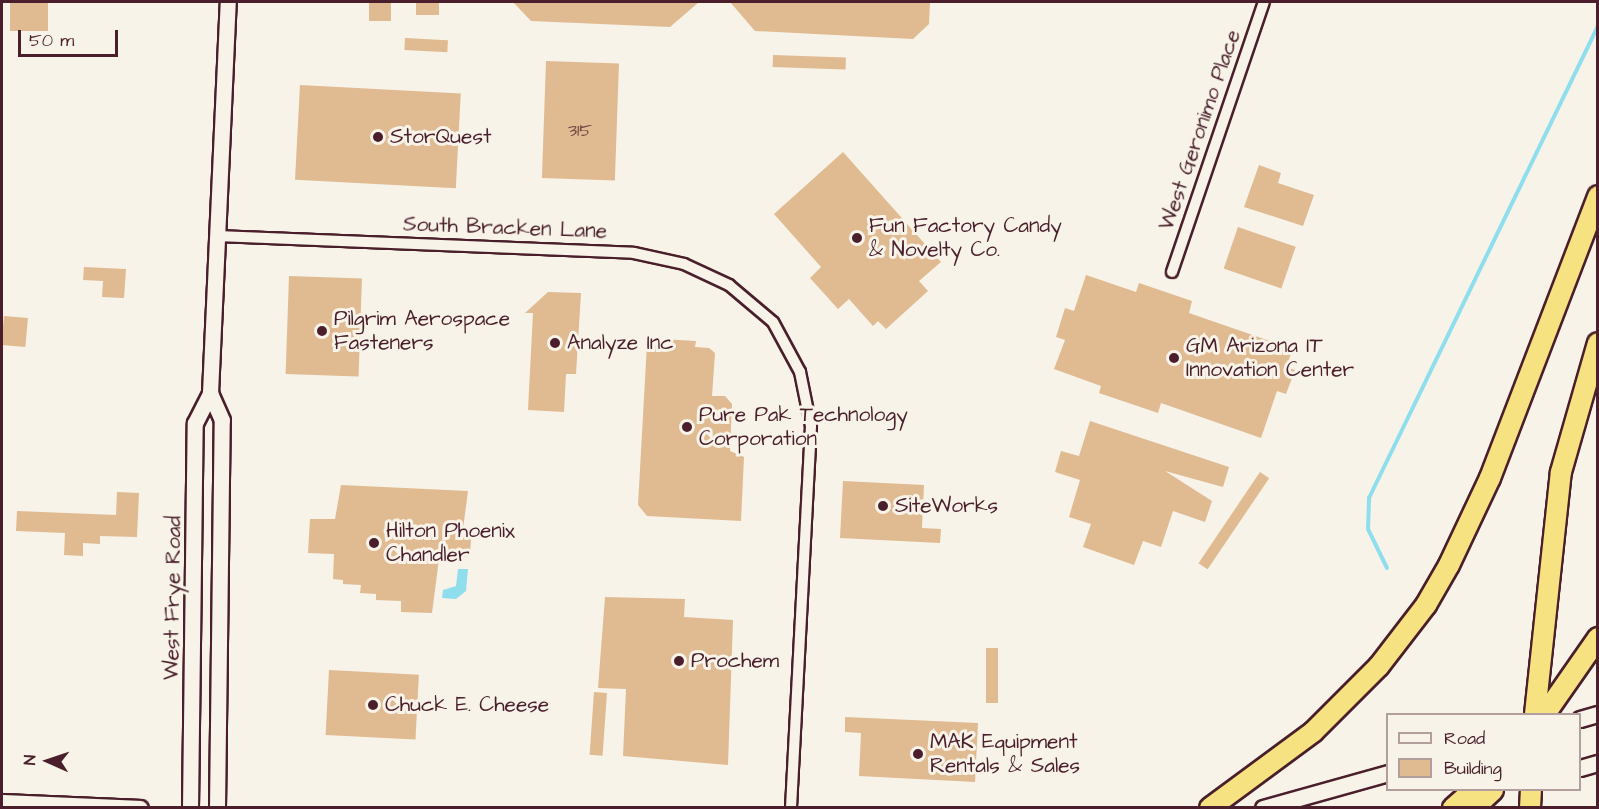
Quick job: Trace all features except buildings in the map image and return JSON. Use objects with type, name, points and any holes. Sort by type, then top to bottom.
[{"type":"highway","points":[[1210,807],[1249,783],[1313,732],[1402,639],[1449,565],[1490,478],[1598,196]]},
{"type":"highway","points":[[1535,713],[1561,472],[1598,343]]},
{"type":"highway","points":[[1546,713],[1598,638]]},
{"type":"highway","points":[[1561,713],[1598,662]]},
{"type":"highway","points":[[1453,807],[1472,791]]},
{"type":"highway","points":[[1474,807],[1491,791]]},
{"type":"highway","points":[[1530,807],[1531,791]]},
{"type":"street","name":"West Frye Road","points":[[190,807],[195,423],[210,393],[228,2]]},
{"type":"street","name":"West Geronimo Place","points":[[1172,272],[1264,2]]},
{"type":"street","name":"South Bracken Lane","points":[[216,236],[634,253],[684,264],[729,285],[773,322],[802,379],[810,426],[791,807]]},
{"type":"street","name":"West Frye Road","points":[[210,393],[222,420],[217,807]]},
{"type":"street","points":[[194,635],[219,635]]},
{"type":"street","points":[[1581,719],[1598,714]]},
{"type":"street","points":[[1581,768],[1598,763]]},
{"type":"street","points":[[1263,807],[1386,774]]},
{"type":"street","points":[[1443,807],[1496,791]]},
{"type":"street","points":[[2,802],[140,807]]},
{"type":"water","points":[[458,569],[468,569],[466,591],[456,599],[442,598],[443,590],[456,586]]},
{"type":"waterway","points":[[1387,568],[1368,529],[1369,498],[1598,26]]},
{"type":"place","name":"StorQuest","points":[[378,137]]},
{"type":"place","name":"Fun Factory Candy & Novelty Co.","points":[[857,238]]},
{"type":"place","name":"Pilgrim Aerospace Fasteners","points":[[322,331]]},
{"type":"place","name":"Analyze Inc","points":[[555,343]]},
{"type":"place","name":"GM Arizona IT Innovation Center","points":[[1174,358]]},
{"type":"place","name":"Pure Pak Technology Corporation","points":[[687,427]]},
{"type":"place","name":"SiteWorks","points":[[883,506]]},
{"type":"place","name":"Hilton Phoenix Chandler","points":[[374,543]]},
{"type":"place","name":"Prochem","points":[[679,661]]},
{"type":"place","name":"Chuck E. Cheese","points":[[373,705]]},
{"type":"place","name":"MAK Equipment Rentals & Sales","points":[[918,754]]}]
